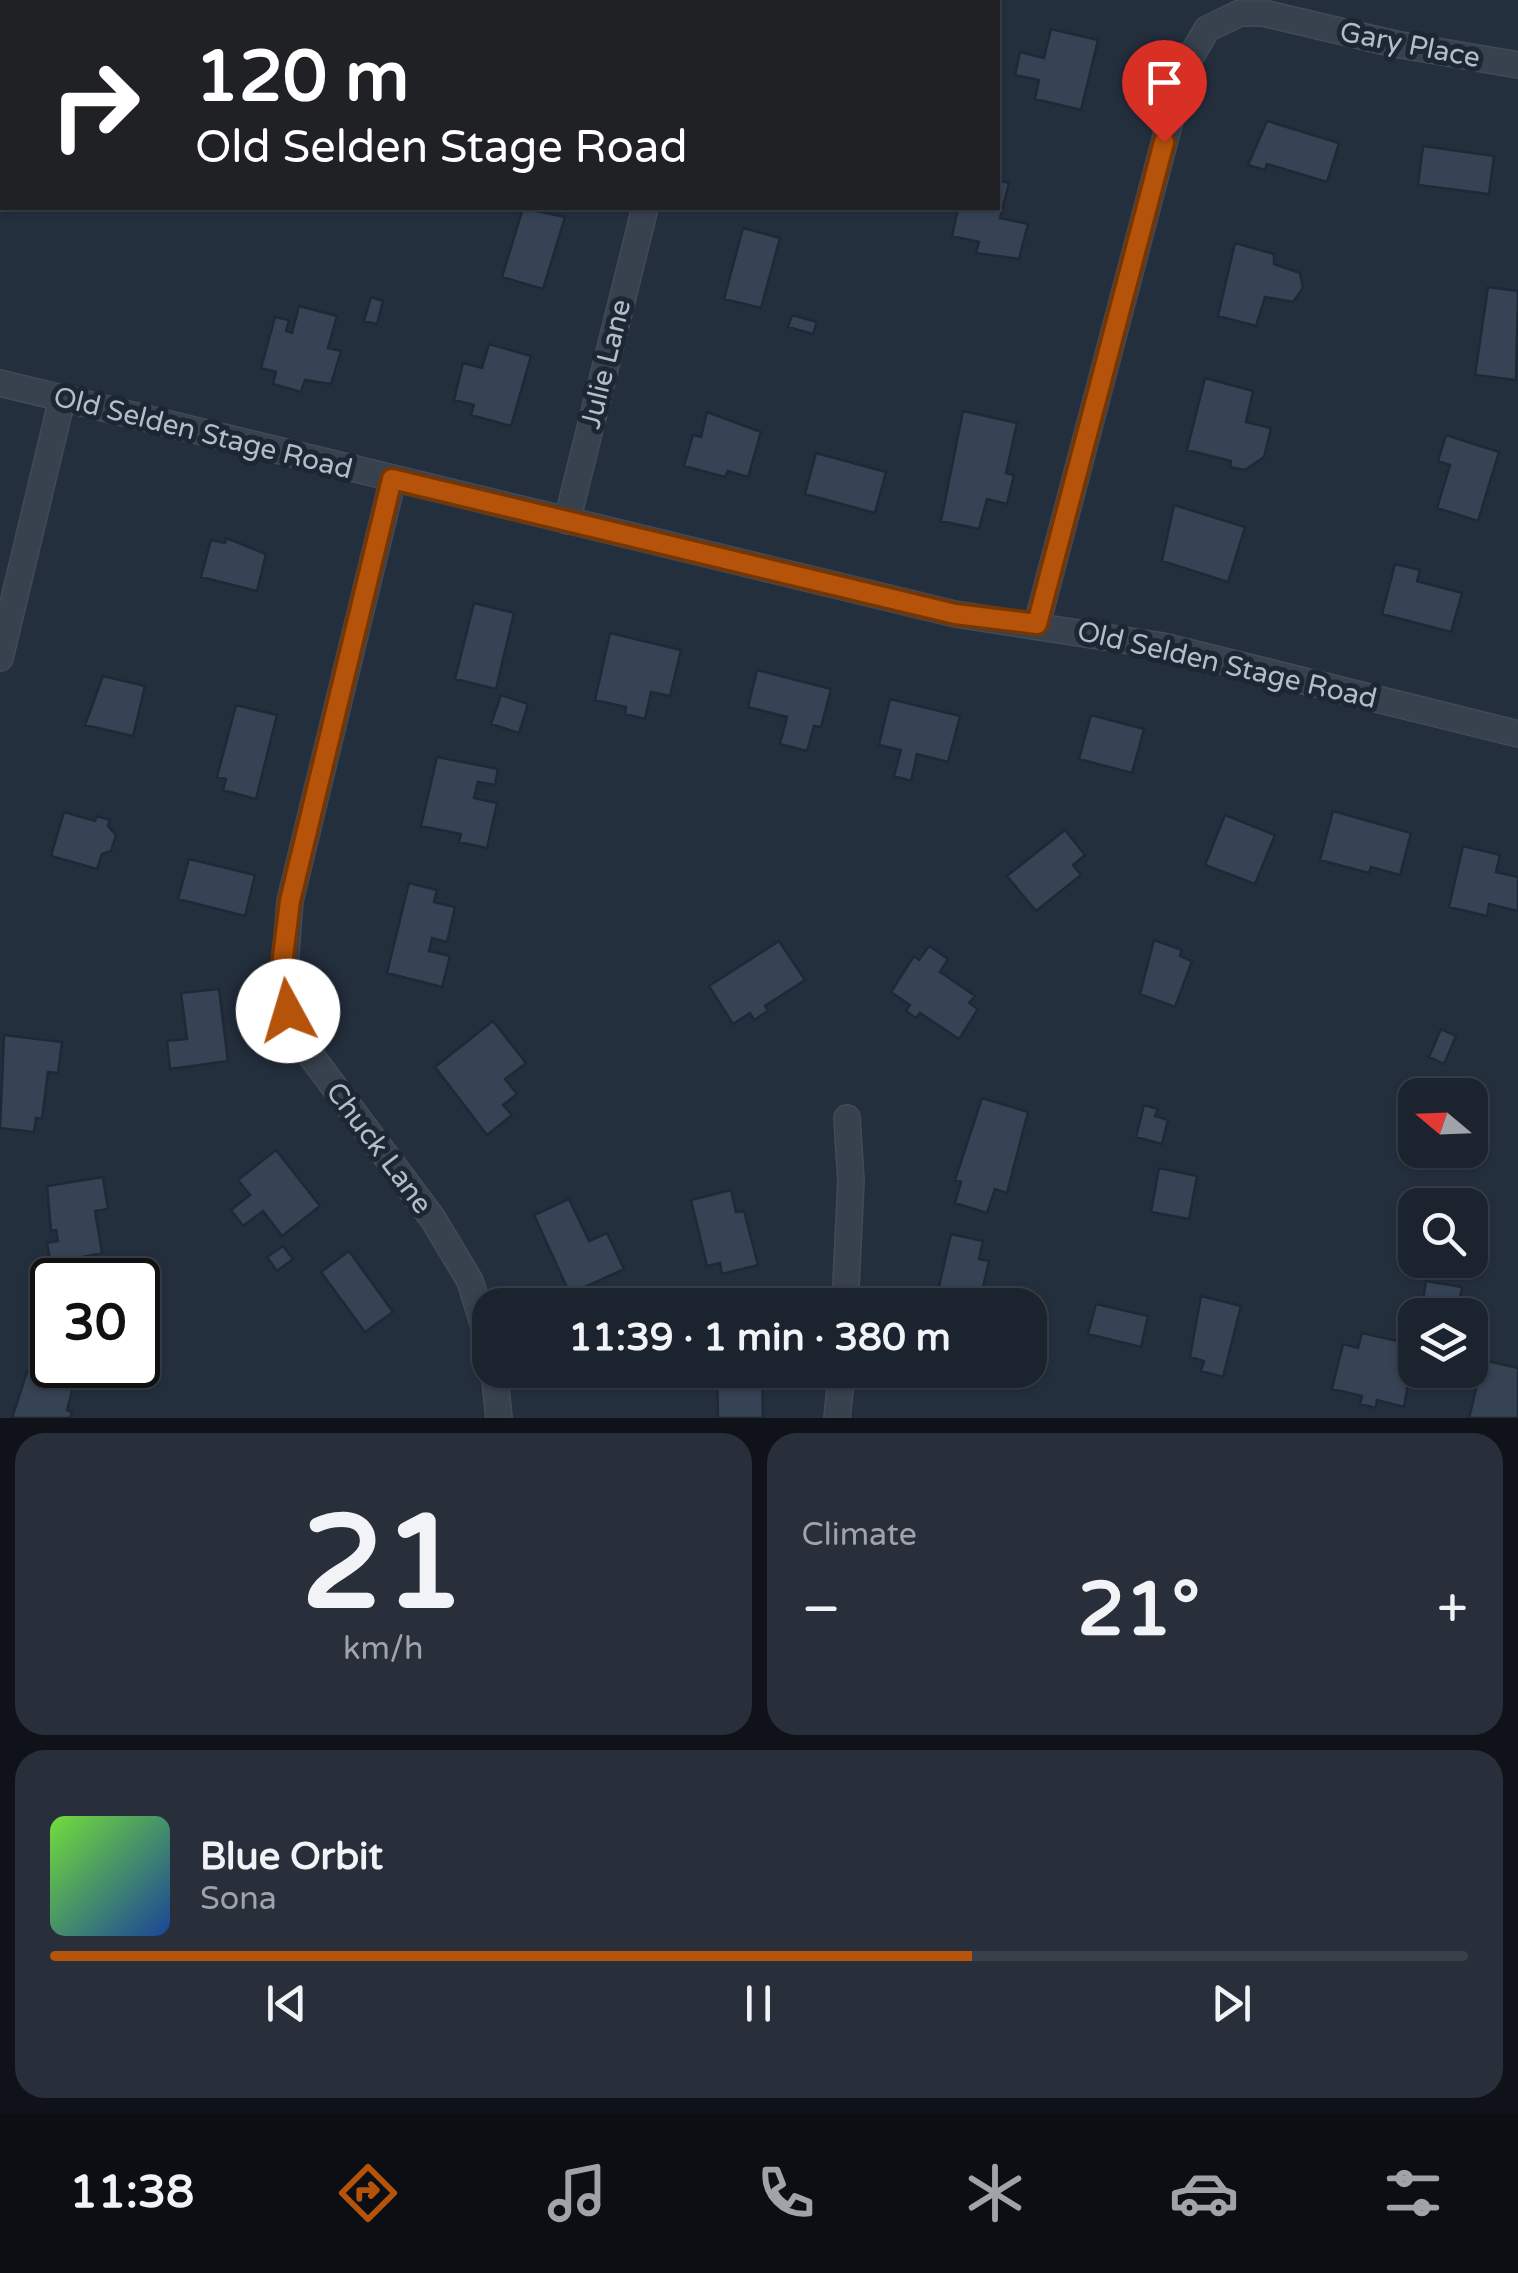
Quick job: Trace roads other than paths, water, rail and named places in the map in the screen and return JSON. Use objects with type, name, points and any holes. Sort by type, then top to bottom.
[{"type":"street","name":"Gary Place","points":[[1037,624],[1184,68],[1207,29],[1240,14],[1263,13],[1395,44],[1518,65]]},
{"type":"street","name":"Julie Lane","points":[[567,521],[645,210]]},
{"type":"street","name":"Old Selden Stage Road","points":[[0,382],[955,614],[1163,646],[1517,730]]},
{"type":"street","points":[[0,658],[62,399]]},
{"type":"street","name":"Chuck Lane","points":[[392,479],[290,901],[282,988],[306,1049],[433,1218],[472,1288]]},
{"type":"street","points":[[846,1288],[850,1181],[847,1118]]},
{"type":"street","points":[[496,1388],[498,1418]]},
{"type":"street","points":[[836,1418],[840,1388]]}]
